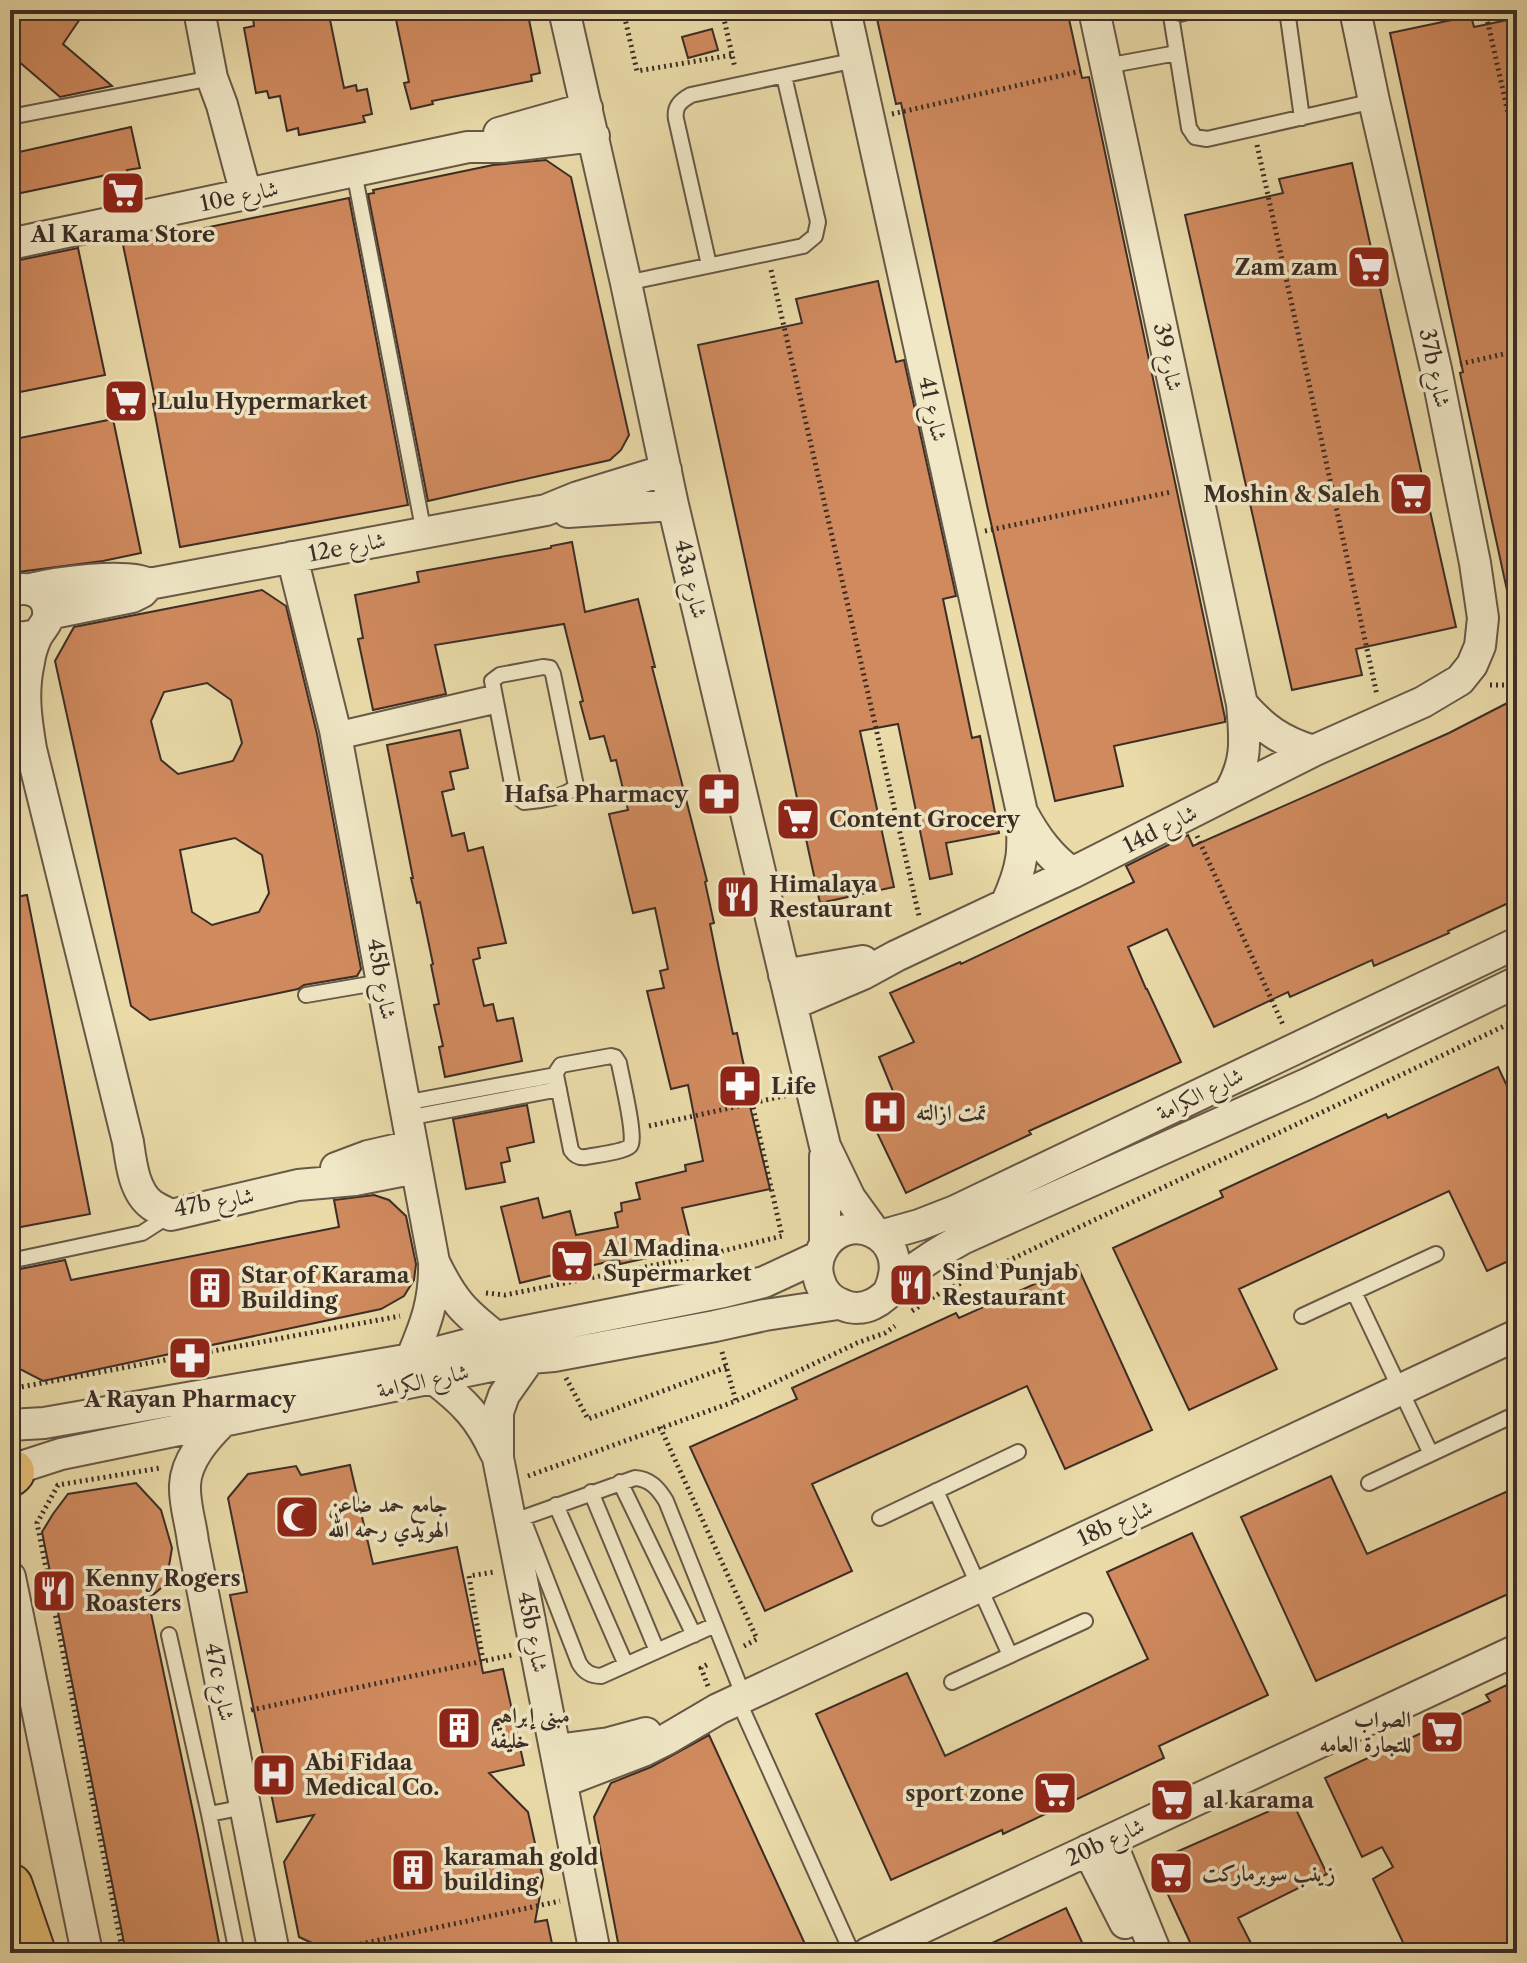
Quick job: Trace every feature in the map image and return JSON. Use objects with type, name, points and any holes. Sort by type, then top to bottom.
[{"type":"highway","points":[[10,1886],[33,1953]]},
{"type":"highway","points":[[10,1927],[13,1953]]},
{"type":"street","points":[[199,10],[212,78],[222,105],[232,197]]},
{"type":"street","name":"43a شارع","points":[[564,10],[673,505],[825,1146],[850,1198],[878,1235]]},
{"type":"street","name":"شارع 41","points":[[845,10],[1021,808],[1022,860],[1006,904]]},
{"type":"street","name":"شارع 39","points":[[1094,10],[1242,704],[1246,743],[1238,778],[1229,793]]},
{"type":"street","name":"37b شارع","points":[[1355,10],[1436,369],[1483,618],[1480,646],[1472,665],[1460,680],[1423,702]]},
{"type":"street","name":"10e شارع","points":[[10,244],[82,235],[232,197],[468,147],[502,147],[590,122]]},
{"type":"street","points":[[10,223],[82,235]]},
{"type":"street","name":"12e شارع","points":[[20,591],[67,582],[138,579],[149,584],[424,533],[546,510],[666,470]]},
{"type":"street","name":"12e شارع","points":[[546,510],[581,512],[673,505]]},
{"type":"street","name":"45b شارع","points":[[304,555],[434,1262],[432,1303],[411,1359]]},
{"type":"street","name":"12e شارع","points":[[23,632],[132,597],[149,584]]},
{"type":"street","points":[[20,591],[38,593],[47,605],[23,632]]},
{"type":"street","name":"47b شارع","points":[[23,632],[29,662],[17,691],[26,749],[128,1142],[132,1168],[149,1204],[171,1215],[298,1185],[410,1134]]},
{"type":"street","name":"14d شارع","points":[[793,1004],[852,979],[1072,873],[1313,751],[1423,702]]},
{"type":"street","points":[[1242,704],[1275,736],[1313,751]]},
{"type":"street","name":"شارع 41","points":[[1021,808],[1040,843],[1072,873]]},
{"type":"street","name":"شارع الكرامة","points":[[878,1235],[900,1232],[946,1215],[1517,943]]},
{"type":"street","name":"14d شارع","points":[[784,975],[896,956]]},
{"type":"street","name":"شارع الكرامة","points":[[889,1291],[931,1257],[962,1239],[1309,1083],[1517,982]]},
{"type":"street","name":"43a شارع","points":[[822,1250],[825,1146]]},
{"type":"street","points":[[848,1229],[863,1229],[878,1235],[889,1245],[894,1256],[896,1268],[889,1291],[871,1305],[860,1308],[838,1304],[820,1284],[816,1270],[822,1250],[835,1234],[848,1229]]},
{"type":"street","name":"شارع الكرامة","points":[[10,1425],[44,1423],[411,1359],[496,1337],[764,1282],[822,1250]]},
{"type":"street","name":"45b شارع","points":[[434,1262],[453,1298],[496,1337]]},
{"type":"street","name":"شارع الكرامة","points":[[11,1475],[27,1465],[61,1454],[542,1357],[838,1304]]},
{"type":"street","name":"18b شارع","points":[[562,1782],[643,1751],[731,1703],[1517,1335]]},
{"type":"street","name":"45b شارع","points":[[498,1458],[498,1412],[504,1395],[542,1357]]},
{"type":"street","name":"45b شارع","points":[[434,1379],[457,1397],[480,1422],[498,1458],[517,1520],[520,1567],[596,1951]]},
{"type":"street","name":"47c شارع","points":[[222,1422],[205,1439],[192,1460],[184,1484],[274,1953]]},
{"type":"street","points":[[10,1577],[87,1953]]},
{"type":"street","name":"20b شارع","points":[[868,1953],[1517,1650]]},
{"type":"street","name":"18b شارع","points":[[556,1750],[627,1739],[731,1703]]},
{"type":"street","points":[[1099,1845],[1141,1953]]},
{"type":"street","points":[[1099,1845],[1156,1953]]},
{"type":"lane","points":[[1196,10],[1171,16],[1189,128],[1195,137],[1207,139],[1374,101]]},
{"type":"lane","points":[[1287,10],[1302,118]]},
{"type":"lane","points":[[1106,66],[1177,53]]},
{"type":"lane","points":[[709,265],[675,112],[684,99],[856,60]]},
{"type":"lane","points":[[626,283],[803,246],[815,236],[818,222],[784,76]]},
{"type":"lane","points":[[10,117],[212,78]]},
{"type":"lane","points":[[354,172],[424,533]]},
{"type":"lane","points":[[543,667],[552,670],[576,782],[574,789],[529,802],[517,798],[494,699],[492,681],[496,676],[543,667]]},
{"type":"lane","points":[[336,736],[494,699]]},
{"type":"lane","points":[[306,995],[382,982]]},
{"type":"lane","points":[[615,1057],[619,1063],[632,1130],[633,1142],[628,1147],[586,1157],[577,1156],[571,1150],[558,1082],[557,1071],[561,1065],[615,1057]]},
{"type":"lane","points":[[410,1134],[558,1082]]},
{"type":"lane","points":[[10,1261],[142,1233],[171,1215]]},
{"type":"lane","points":[[1302,1316],[1436,1254]]},
{"type":"lane","points":[[1354,1292],[1431,1454]]},
{"type":"lane","points":[[1369,1483],[1514,1415]]},
{"type":"lane","points":[[880,1518],[1018,1452]]},
{"type":"lane","points":[[715,1625],[601,1676],[594,1676],[583,1669],[517,1520],[635,1478],[653,1484],[660,1492],[715,1625],[731,1703],[852,1953]]},
{"type":"lane","points":[[620,1482],[694,1635]]},
{"type":"lane","points":[[936,1491],[1010,1655]]},
{"type":"lane","points":[[591,1492],[657,1651]]},
{"type":"lane","points":[[556,1505],[626,1665]]},
{"type":"lane","points":[[952,1682],[1085,1621]]},
{"type":"lane","points":[[169,1635],[237,1953]]},
{"type":"lane","points":[[209,1814],[245,1807]]},
{"type":"path","points":[[623,10],[637,71],[732,55]]},
{"type":"path","points":[[722,10],[739,85]]},
{"type":"path","points":[[1485,10],[1517,153]]},
{"type":"path","points":[[870,120],[1106,66]]},
{"type":"path","points":[[1254,129],[1382,720]]},
{"type":"path","points":[[768,254],[925,942]]},
{"type":"path","points":[[1436,369],[1517,351]]},
{"type":"path","points":[[961,536],[1196,487]]},
{"type":"path","points":[[1187,815],[1294,1049]]},
{"type":"path","points":[[906,1317],[940,1293],[1517,1020]]},
{"type":"path","points":[[1309,1083],[1322,1112]]},
{"type":"path","points":[[632,1130],[812,1089]]},
{"type":"path","points":[[525,1477],[736,1401],[857,1343],[885,1333],[899,1323]]},
{"type":"path","points":[[542,1357],[588,1419],[727,1367]]},
{"type":"path","points":[[123,1953],[37,1523],[58,1485],[162,1467]]},
{"type":"path","points":[[483,1661],[469,1576],[520,1567]]},
{"type":"path","points":[[227,1715],[536,1650]]},
{"type":"path","points":[[319,1953],[585,1895]]},
{"type":"building","points":[[10,10],[86,10],[63,44],[112,86],[60,97],[10,54]]},
{"type":"building","points":[[252,10],[328,10],[344,88],[356,85],[357,91],[367,89],[372,114],[363,116],[365,122],[299,135],[298,128],[287,131],[280,96],[269,98],[267,91],[256,93],[244,28],[254,26]]},
{"type":"building","points":[[394,10],[433,10],[435,19],[479,10],[527,10],[540,73],[531,75],[532,81],[432,101],[433,104],[411,109],[404,83],[409,82]]},
{"type":"building","points":[[875,10],[1067,10],[1082,78],[1089,77],[1225,718],[1225,722],[1114,746],[1123,786],[1055,801],[988,510],[901,103],[896,104]]},
{"type":"building","points":[[1471,16],[1474,27],[1517,18],[1517,206],[1512,206],[1517,228],[1517,594],[1508,595],[1390,33]]},
{"type":"building","points":[[712,29],[718,50],[688,58],[682,37]]},
{"type":"building","points":[[131,127],[140,168],[127,170],[132,193],[112,197],[107,175],[16,194],[10,154]]},
{"type":"building","points":[[546,160],[571,177],[629,435],[621,450],[610,460],[428,501],[368,194],[374,193],[373,190],[493,165]]},
{"type":"building","points":[[1352,163],[1456,627],[1356,649],[1362,675],[1292,690],[1185,215],[1283,193],[1279,179]]},
{"type":"building","points":[[349,198],[408,505],[180,547],[153,404],[156,403],[123,245]]},
{"type":"building","points":[[78,248],[105,375],[10,394],[10,262]]},
{"type":"building","points":[[878,281],[896,362],[904,360],[956,596],[943,599],[972,738],[980,736],[999,833],[946,843],[952,874],[930,879],[898,724],[860,731],[894,887],[820,903],[698,345],[802,323],[796,299]]},
{"type":"building","points":[[113,419],[141,553],[10,573],[10,440]]},
{"type":"building","points":[[572,542],[585,612],[638,599],[655,667],[652,667],[707,881],[714,923],[710,924],[719,969],[733,1034],[737,1033],[752,1101],[749,1102],[770,1189],[682,1208],[692,1248],[620,1264],[619,1259],[520,1283],[501,1207],[538,1198],[543,1218],[570,1211],[576,1235],[618,1227],[615,1213],[622,1211],[621,1203],[640,1199],[636,1183],[686,1171],[685,1165],[703,1161],[688,1085],[671,1089],[647,991],[664,988],[660,971],[668,969],[655,908],[633,913],[609,814],[628,810],[616,760],[611,761],[604,736],[590,739],[564,624],[435,645],[446,694],[373,710],[358,639],[363,638],[355,595],[419,582],[417,572]]},
{"type":"building","points":[[262,590],[286,606],[317,734],[361,969],[357,976],[150,1020],[131,1006],[55,661],[74,627]],"holes":[[[207,683],[231,700],[242,743],[233,761],[178,774],[161,760],[151,721],[164,692]],[[235,838],[262,855],[269,893],[259,912],[212,925],[192,912],[180,850]]]},
{"type":"building","points":[[1517,698],[1517,899],[1374,966],[1372,960],[1290,997],[1288,992],[1214,1027],[1167,929],[1128,947],[1181,1062],[1029,1131],[1031,1134],[906,1193],[871,1120],[899,1106],[879,1057],[914,1042],[890,993],[961,964],[1134,882],[1126,866],[1188,835],[1193,846],[1449,733]]},
{"type":"building","points":[[460,730],[468,768],[450,772],[454,789],[442,792],[452,836],[464,833],[468,851],[483,847],[506,943],[478,948],[480,958],[473,960],[484,1006],[493,1004],[497,1021],[513,1018],[522,1061],[445,1077],[439,1047],[443,1046],[434,1005],[439,1004],[433,964],[420,902],[417,903],[411,878],[387,745]]},
{"type":"building","points":[[27,895],[90,1214],[10,1229],[10,898]]},
{"type":"building","points":[[1498,1067],[1517,1107],[1517,1257],[1487,1271],[1449,1191],[1239,1289],[1277,1369],[1189,1410],[1113,1248],[1223,1197],[1220,1191],[1386,1114],[1388,1118]]},
{"type":"building","points":[[527,1105],[534,1142],[507,1148],[510,1161],[501,1163],[505,1182],[466,1189],[453,1119]]},
{"type":"building","name":"Star of Karama Building","points":[[374,1195],[389,1200],[406,1216],[416,1264],[414,1280],[404,1296],[381,1309],[43,1381],[10,1364],[10,1271],[65,1260],[71,1280],[339,1227],[334,1200]]},
{"type":"building","points":[[1077,1265],[1152,1430],[1065,1469],[1027,1386],[812,1484],[852,1571],[765,1611],[690,1447],[797,1399],[792,1388],[956,1313],[959,1318]]},
{"type":"building","points":[[350,1465],[373,1564],[457,1547],[483,1673],[503,1669],[524,1765],[489,1773],[528,1812],[543,1879],[535,1922],[547,1920],[554,1953],[313,1953],[312,1943],[299,1937],[284,1862],[314,1815],[277,1822],[230,1595],[247,1592],[228,1498],[248,1474],[296,1466],[301,1475]]},
{"type":"building","points":[[1331,1476],[1367,1554],[1517,1487],[1517,1590],[1316,1681],[1241,1517]]},
{"type":"building","points":[[136,1483],[161,1510],[172,1548],[166,1584],[148,1599],[221,1953],[126,1953],[42,1532],[68,1494]]},
{"type":"building","points":[[1192,1533],[1268,1695],[1159,1746],[1164,1758],[1003,1834],[1002,1830],[891,1880],[816,1714],[907,1673],[945,1756],[1148,1659],[1107,1572]]},
{"type":"building","points":[[1517,1680],[1517,1953],[1408,1953],[1373,1879],[1393,1867],[1382,1847],[1362,1857],[1325,1778],[1490,1701],[1486,1695]]},
{"type":"building","points":[[709,1735],[805,1944],[786,1953],[620,1953],[594,1817],[611,1783],[651,1767]]},
{"type":"building","points":[[1292,1801],[1327,1874],[1238,1918],[1256,1953],[1195,1953],[1164,1886],[1174,1853]]},
{"type":"building","points":[[1066,1908],[1087,1953],[971,1953]]},
{"type":"place","name":"Al Karama Store","points":[[123,193]]},
{"type":"place","name":"Zam zam","points":[[1369,267]]},
{"type":"place","name":"Lulu Hypermarket","points":[[126,401]]},
{"type":"place","name":"Moshin & Saleh","points":[[1411,494]]},
{"type":"place","name":"Hafsa Pharmacy","points":[[719,794]]},
{"type":"place","name":"Content Grocery","points":[[798,819]]},
{"type":"place","name":"Himalaya Restaurant","points":[[738,897]]},
{"type":"place","name":"Life","points":[[740,1086]]},
{"type":"place","name":"تمت ازالته","points":[[885,1112]]},
{"type":"place","name":"Al Madina Supermarket","points":[[572,1261]]},
{"type":"place","name":"Sind Punjab Restaurant","points":[[911,1285]]},
{"type":"place","name":"Star of Karama Building","points":[[210,1288]]},
{"type":"place","name":"A Rayan Pharmacy","points":[[190,1358]]},
{"type":"place","name":"جامع حمد ضاعن الهويدي رحمه الله","points":[[297,1517]]},
{"type":"place","name":"Kenny Rogers Roasters","points":[[54,1591]]},
{"type":"place","name":"مبنى إبراهيم خليفه","points":[[459,1728]]},
{"type":"place","name":"الصواب للتجارة العامه","points":[[1442,1732]]},
{"type":"place","name":"Abi Fidaa Medical Co.","points":[[274,1775]]},
{"type":"place","name":"sport zone","points":[[1055,1793]]},
{"type":"place","name":"al karama","points":[[1172,1800]]},
{"type":"place","name":"karamah gold building","points":[[413,1870]]},
{"type":"place","name":"زينب سوبرماركت","points":[[1171,1873]]}]
